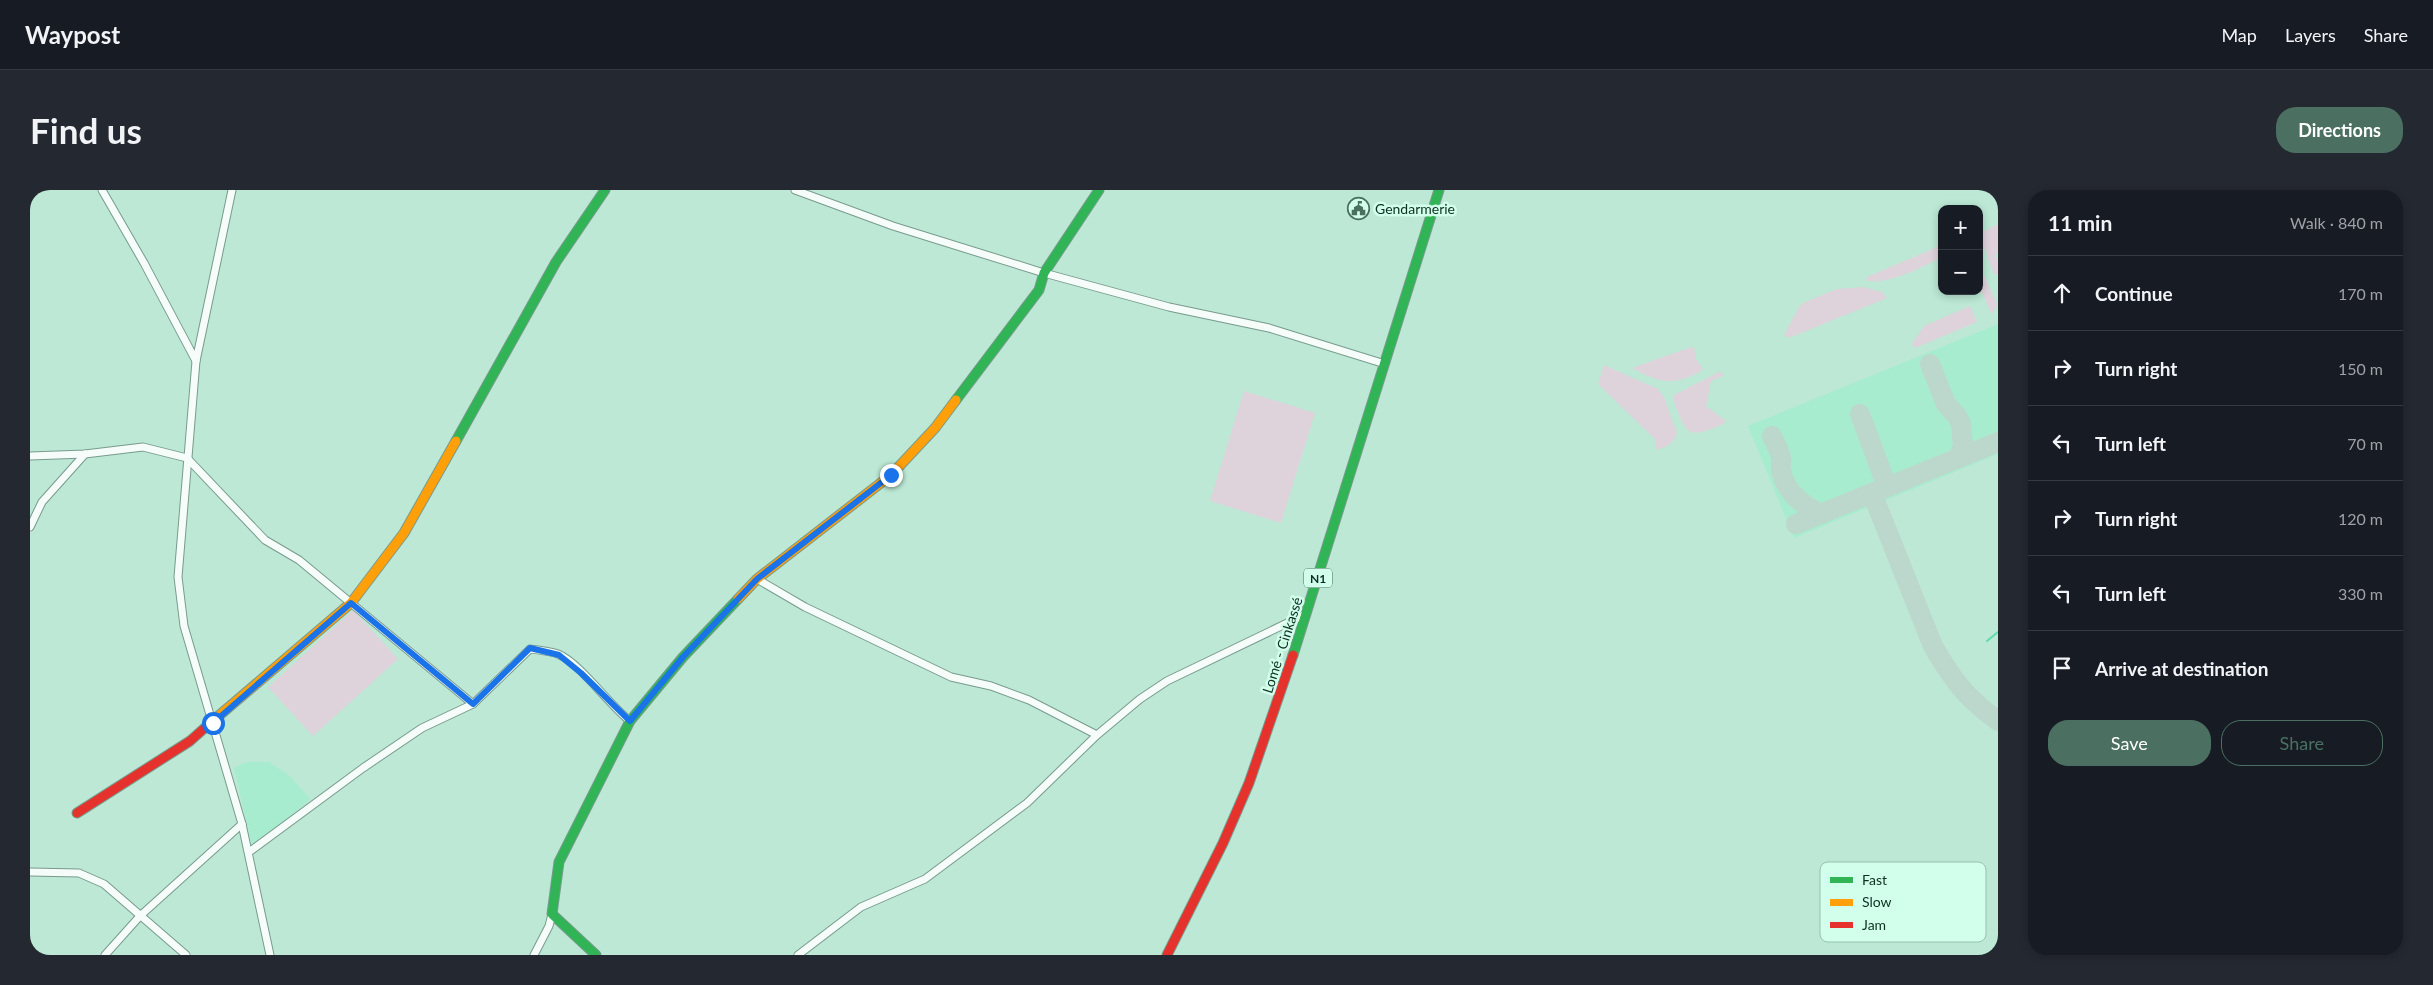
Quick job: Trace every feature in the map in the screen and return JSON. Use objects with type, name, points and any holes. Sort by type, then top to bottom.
[{"type":"main road","points":[[77,813],[190,741],[351,603],[404,533],[556,262],[605,190]]},
{"type":"main road","points":[[596,955],[552,914],[559,862],[630,721],[683,657],[757,579],[891,475],[935,428],[1038,290],[1044,274],[1099,190]]},
{"type":"main road","name":"Lomé - Cinkassé","points":[[1167,955],[1223,843],[1249,783],[1276,710],[1440,190]]},
{"type":"street","points":[[102,190],[140,256],[196,361]]},
{"type":"street","points":[[232,190],[196,361],[178,577],[184,626],[242,824],[270,955]]},
{"type":"street","points":[[795,190],[893,226],[1044,274],[1169,307],[1269,328],[1385,364]]},
{"type":"street","points":[[30,456],[85,454],[143,448],[187,458],[265,540],[299,560],[473,704]]},
{"type":"street","points":[[30,527],[42,502],[85,454]]},
{"type":"street","points":[[757,579],[805,607],[951,677],[991,686],[1029,700],[1097,735]]},
{"type":"street","points":[[798,955],[861,907],[925,879],[1027,803],[1097,735],[1140,699],[1167,681],[1307,613]]},
{"type":"street","points":[[249,852],[363,768],[422,728],[473,704],[530,648],[559,655],[581,673],[630,721]]},
{"type":"street","points":[[105,955],[140,916],[242,824]]},
{"type":"street","points":[[30,872],[69,872],[88,876],[104,884],[186,955]]},
{"type":"street","points":[[534,955],[549,926],[552,914]]},
{"type":"shaded area","points":[[1998,224],[1998,253],[1995,254],[1998,261],[1998,274],[1994,274],[1983,245],[1983,232]]},
{"type":"shaded area","points":[[1938,247],[1938,258],[1916,270],[1883,281],[1866,280],[1867,277]]},
{"type":"shaded area","points":[[1983,273],[1997,304],[1992,315],[1983,295]]},
{"type":"shaded area","points":[[1864,287],[1882,292],[1887,298],[1789,338],[1784,335],[1803,303],[1837,289]]},
{"type":"shaded area","points":[[1970,306],[1977,322],[1915,348],[1912,344],[1924,326]]},
{"type":"shaded area","points":[[1998,324],[1998,454],[1794,538],[1748,426]]},
{"type":"shaded area","points":[[1691,347],[1694,348],[1696,359],[1703,369],[1681,380],[1660,380],[1632,368]]},
{"type":"shaded area","points":[[1604,365],[1658,389],[1664,397],[1677,433],[1672,442],[1657,450],[1654,438],[1598,384]]},
{"type":"shaded area","points":[[1719,372],[1723,376],[1711,381],[1706,406],[1726,421],[1717,427],[1702,432],[1689,431],[1676,407],[1674,395]]},
{"type":"shaded area","points":[[1244,391],[1315,413],[1281,523],[1210,501]]},
{"type":"shaded area","points":[[353,610],[398,659],[313,736],[268,687]]},
{"type":"shaded area","points":[[247,762],[269,762],[291,777],[310,799],[274,831],[252,846],[234,768]]},
{"type":"waterway","points":[[1987,641],[1998,632]]},
{"type":"taxiway","points":[[1930,364],[1946,404],[1957,416],[1961,424],[1963,446],[1958,458]]},
{"type":"taxiway","points":[[1860,414],[1887,487]]},
{"type":"taxiway","points":[[1772,436],[1779,450],[1781,470],[1786,485],[1801,502],[1822,514]]},
{"type":"taxiway","points":[[1796,524],[1998,442]]},
{"type":"taxiway","points":[[1872,493],[1933,646],[1968,696],[1998,721]]},
{"type":"traffic: fast","points":[[456,441],[556,262],[605,190]]},
{"type":"traffic: fast","points":[[956,400],[1039,290],[1044,273],[1099,190]]},
{"type":"traffic: fast","points":[[1293,655],[1439,190]]},
{"type":"traffic: fast","points":[[596,955],[552,914],[559,862],[630,721],[683,657],[738,599]]},
{"type":"traffic: slow","points":[[738,599],[757,579],[891,475],[935,428],[956,400]]},
{"type":"traffic: slow","points":[[208,725],[351,603],[404,533],[456,441]]},
{"type":"traffic: jam","points":[[1167,955],[1223,843],[1249,783],[1293,655]]},
{"type":"traffic: jam","points":[[77,813],[190,741],[208,725]]},
{"type":"place","name":"Gendarmerie","points":[[1359,208]]},
{"type":"route","points":[[213,723],[351,603],[473,704],[530,648],[559,655],[581,673],[630,721],[683,657],[757,579],[891,475]]}]
